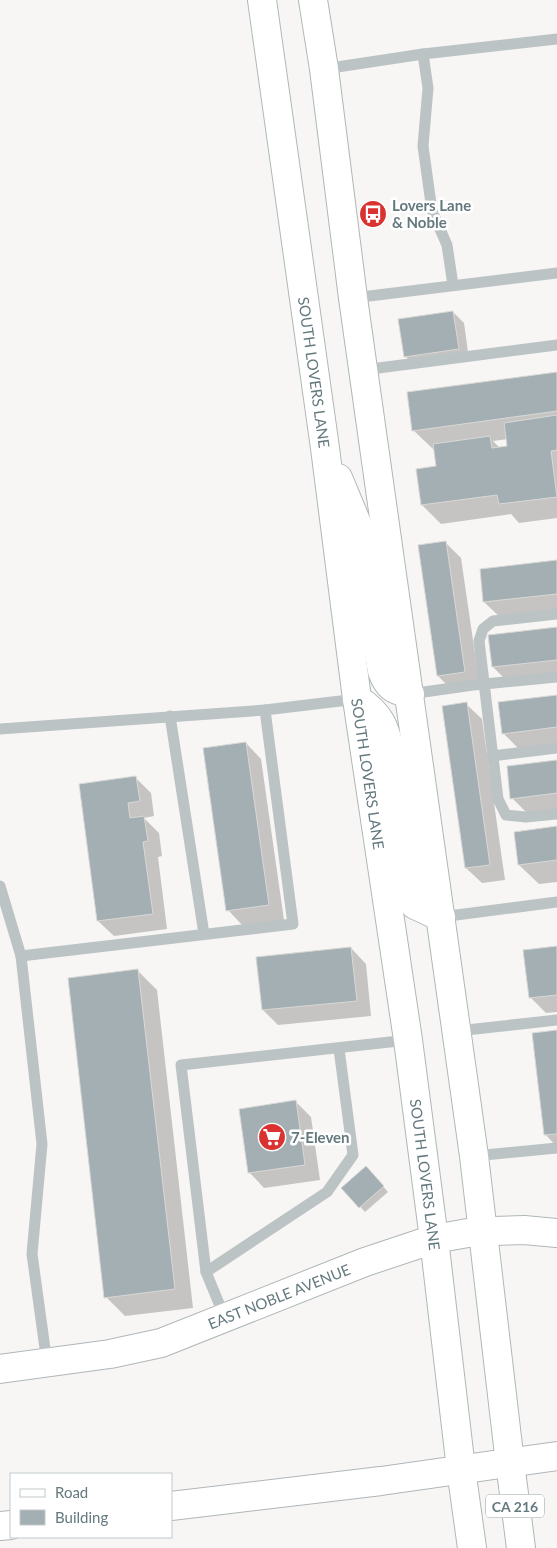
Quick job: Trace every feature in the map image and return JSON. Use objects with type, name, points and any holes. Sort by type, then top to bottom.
[{"type":"main road","name":"SOUTH LOVERS LANE","points":[[262,0],[325,448],[357,699],[408,1040],[472,1548]]},
{"type":"main road","points":[[313,0],[324,69],[363,370],[474,1156],[510,1463]]},
{"type":"main road","points":[[325,448],[358,526],[385,680],[398,691],[410,694]]},
{"type":"main road","points":[[357,699],[378,717],[388,739],[415,904],[441,917]]},
{"type":"main road","name":"EAST NOBLE AVENUE","points":[[0,1369],[146,1347],[184,1334],[365,1262],[434,1239],[484,1232],[524,1230],[557,1233]]},
{"type":"main road","points":[[172,1506],[371,1482],[557,1456]]},
{"type":"main road","name":"CA 216","points":[[510,1463],[520,1548]]},
{"type":"lane","points":[[324,69],[423,54],[557,39]]},
{"type":"lane","points":[[423,54],[428,88],[423,146],[432,211],[447,245],[453,285]]},
{"type":"lane","points":[[353,298],[557,273]]},
{"type":"lane","points":[[363,370],[557,345]]},
{"type":"lane","points":[[557,614],[493,621],[483,629],[479,641],[498,799],[506,815],[526,817],[557,814]]},
{"type":"lane","points":[[410,694],[483,684],[557,677]]},
{"type":"lane","points":[[0,729],[264,710],[357,699]]},
{"type":"lane","points":[[21,956],[293,924],[264,710]]},
{"type":"lane","points":[[170,716],[204,934]]},
{"type":"lane","points":[[492,756],[557,748]]},
{"type":"lane","points":[[0,886],[21,956],[42,1144],[32,1254],[47,1362]]},
{"type":"lane","points":[[441,917],[557,902]]},
{"type":"lane","points":[[457,1031],[557,1020]]},
{"type":"lane","points":[[225,1318],[206,1272],[180,1065],[408,1040]]},
{"type":"lane","points":[[206,1272],[327,1192],[353,1155],[339,1048]]},
{"type":"lane","points":[[474,1156],[557,1148]]},
{"type":"building","points":[[453,311],[459,349],[404,357],[398,319]]},
{"type":"building","points":[[557,372],[557,411],[412,431],[407,392]]},
{"type":"building","points":[[557,415],[557,450],[551,451],[557,497],[499,504],[497,495],[421,505],[416,469],[436,466],[433,444],[490,436],[492,448],[507,446],[504,423]]},
{"type":"building","points":[[446,541],[465,672],[437,676],[418,545]]},
{"type":"building","points":[[557,560],[557,594],[483,602],[480,569]]},
{"type":"building","points":[[557,627],[557,660],[492,667],[488,635]]},
{"type":"building","points":[[557,695],[557,727],[502,734],[498,702]]},
{"type":"building","points":[[467,702],[490,865],[465,868],[442,706]]},
{"type":"building","points":[[246,742],[269,905],[226,911],[203,748]]},
{"type":"building","points":[[557,760],[557,793],[510,799],[507,766]]},
{"type":"building","points":[[136,776],[140,801],[128,803],[130,818],[144,816],[148,841],[143,842],[153,914],[97,921],[79,784]]},
{"type":"building","points":[[557,826],[557,860],[518,865],[514,832]]},
{"type":"building","points":[[557,946],[557,995],[529,998],[523,950]]},
{"type":"building","points":[[351,947],[357,1001],[262,1010],[256,957]]},
{"type":"building","points":[[138,969],[175,1289],[104,1298],[68,978]]},
{"type":"building","points":[[557,1030],[557,1134],[544,1135],[532,1033]]},
{"type":"building","name":"7-Eleven","points":[[296,1100],[305,1165],[248,1173],[239,1109]]},
{"type":"building","points":[[366,1166],[384,1186],[359,1208],[341,1188]]},
{"type":"place","name":"Lovers Lane & Noble","points":[[373,214]]},
{"type":"place","name":"7-Eleven","points":[[272,1137]]}]
